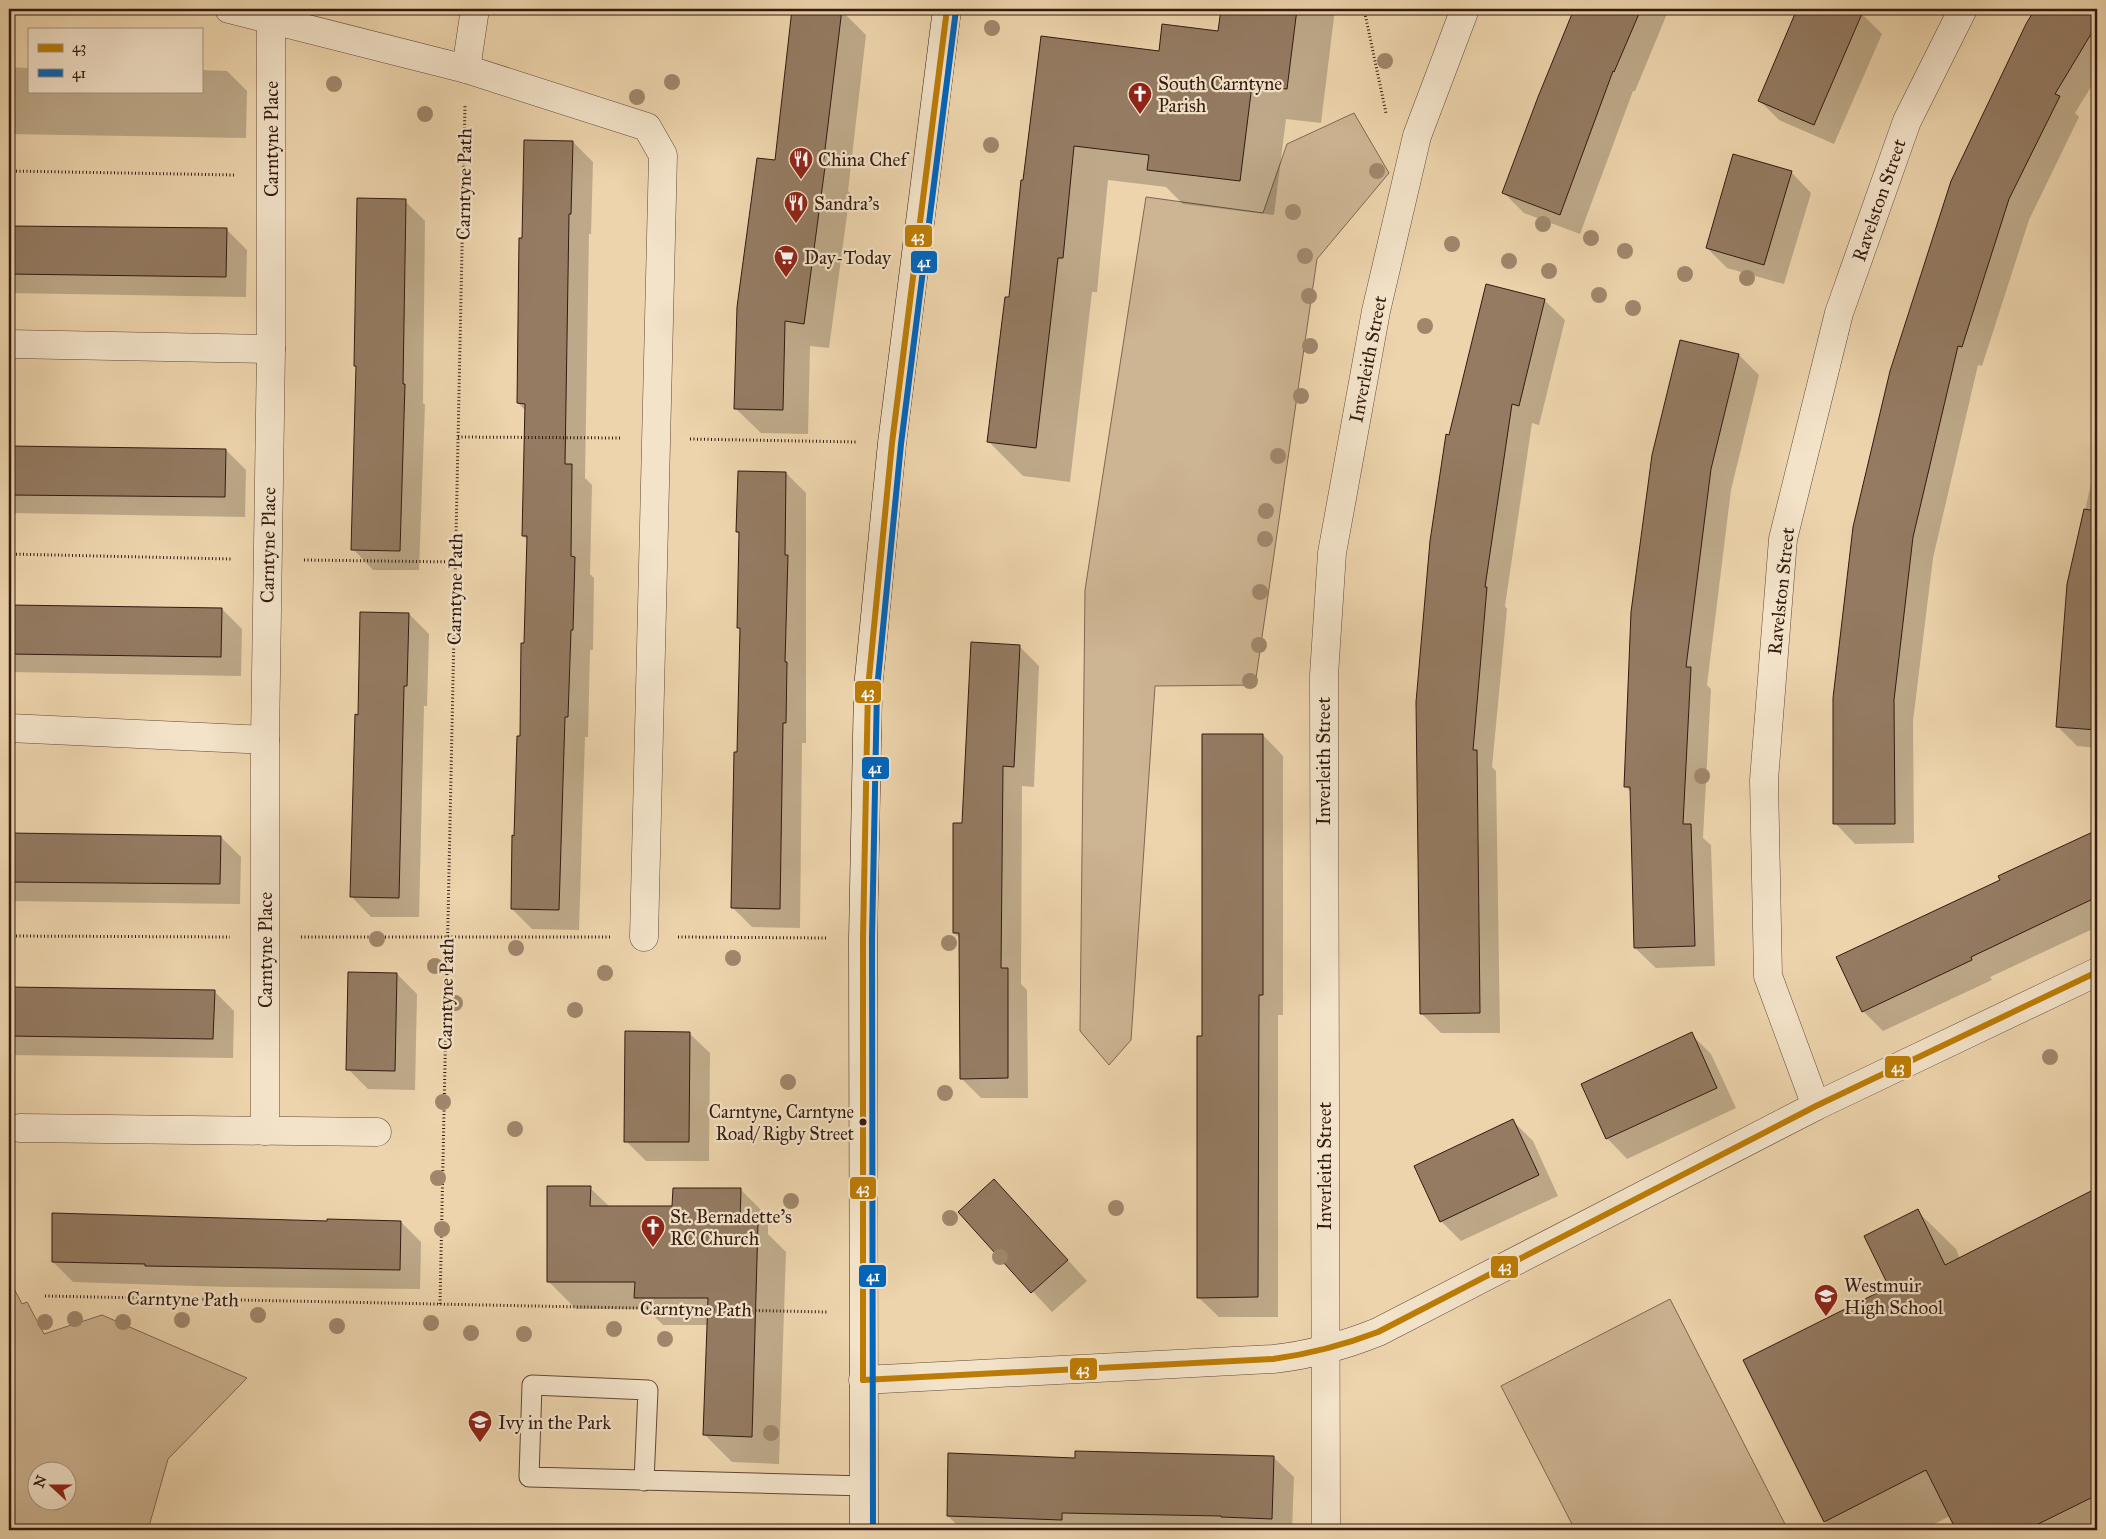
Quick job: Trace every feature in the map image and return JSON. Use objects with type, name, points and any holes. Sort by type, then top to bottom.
[{"type":"street","points":[[228,9],[466,69],[647,127],[663,155],[644,937]]},
{"type":"street","points":[[466,69],[474,9]]},
{"type":"street","points":[[864,1530],[863,938],[868,688],[892,443],[947,9]]},
{"type":"street","name":"Inverleith Street","points":[[1326,1530],[1324,1351],[1324,674],[1332,553],[1376,311],[1417,136],[1465,9]]},
{"type":"street","name":"Ravelston Street","points":[[1816,1106],[1768,976],[1764,780],[1783,539],[1838,313],[1907,121],[1963,9]]},
{"type":"street","name":"Carntyne Place","points":[[265,1131],[265,740],[271,349],[271,19]]},
{"type":"street","points":[[9,344],[271,349]]},
{"type":"street","points":[[9,728],[265,740]]},
{"type":"street","points":[[863,1380],[1302,1356],[1349,1344],[1378,1332],[1816,1106],[2097,972]]},
{"type":"street","points":[[20,1128],[377,1132]]},
{"type":"lane","points":[[644,1482],[648,1390],[532,1385],[529,1477],[644,1482],[865,1486]]},
{"type":"path","points":[[1364,9],[1388,121],[1417,136]]},
{"type":"path","name":"Carntyne Path","points":[[440,1304],[466,69]]},
{"type":"path","points":[[9,171],[271,176]]},
{"type":"path","points":[[9,936],[863,938]]},
{"type":"path","name":"Carntyne Path","points":[[45,1296],[863,1313]]},
{"type":"shaded area","points":[[1354,113],[1389,173],[1317,259],[1255,685],[1155,686],[1131,1040],[1109,1065],[1080,1031],[1085,590],[1146,197],[1263,213],[1287,144]]},
{"type":"shaded area","points":[[9,1279],[22,1304],[27,1302],[44,1334],[102,1315],[247,1378],[168,1459],[148,1530],[9,1530]]},
{"type":"shaded area","points":[[1670,1299],[1788,1530],[1575,1530],[1501,1386]]},
{"type":"building","points":[[792,9],[842,9],[823,166],[825,167],[804,324],[785,321],[783,410],[734,409],[737,307],[757,158],[775,160]]},
{"type":"building","name":"South Carntyne Parish","points":[[1221,9],[1297,9],[1287,89],[1252,85],[1240,181],[1147,170],[1149,155],[1074,146],[1063,258],[1058,258],[1036,448],[987,442],[1005,297],[1009,297],[1021,180],[1023,180],[1041,36],[1159,51],[1162,24],[1218,31]]},
{"type":"building","points":[[1574,9],[1641,9],[1613,71],[1560,215],[1502,193]]},
{"type":"building","points":[[1797,9],[1864,9],[1814,125],[1758,101]]},
{"type":"building","points":[[2035,9],[2097,9],[2097,24],[2055,94],[2060,96],[2009,199],[1962,347],[1958,346],[1913,537],[1894,700],[1895,824],[1833,824],[1833,698],[1853,527],[1890,371],[1951,181],[2026,24]]},
{"type":"building","points":[[524,140],[573,141],[571,214],[569,214],[565,464],[572,464],[571,556],[575,557],[568,717],[565,717],[559,910],[511,909],[512,835],[514,836],[517,736],[520,736],[521,643],[524,643],[527,536],[522,536],[525,404],[517,403],[519,238],[522,238]]},
{"type":"building","points":[[1733,154],[1792,171],[1764,265],[1706,248]]},
{"type":"building","points":[[357,198],[406,199],[403,384],[405,384],[400,551],[351,550],[356,366],[354,366]]},
{"type":"building","points":[[9,226],[227,228],[226,277],[9,274]]},
{"type":"building","points":[[1486,284],[1545,299],[1519,406],[1512,404],[1485,587],[1487,587],[1473,750],[1477,750],[1480,1013],[1420,1014],[1416,702],[1430,541],[1446,434],[1449,435]]},
{"type":"building","points":[[1680,340],[1739,354],[1711,469],[1686,667],[1691,667],[1683,824],[1691,824],[1695,946],[1634,948],[1630,787],[1624,787],[1631,612],[1652,455]]},
{"type":"building","points":[[9,446],[226,449],[225,497],[9,495]]},
{"type":"building","points":[[738,471],[786,472],[785,555],[788,555],[785,662],[787,662],[786,723],[783,723],[780,909],[731,908],[734,752],[737,752],[740,628],[737,628],[739,532],[736,532]]},
{"type":"building","points":[[2084,509],[2097,511],[2097,730],[2056,727],[2067,584]]},
{"type":"building","points":[[9,605],[222,608],[221,657],[9,654]]},
{"type":"building","points":[[360,612],[409,613],[407,686],[404,686],[399,898],[350,897],[355,714],[358,715]]},
{"type":"building","points":[[971,642],[1020,645],[1014,767],[1003,766],[1001,968],[1008,968],[1008,1078],[960,1079],[959,933],[953,933],[953,823],[962,823]]},
{"type":"building","points":[[1202,734],[1263,734],[1263,995],[1259,995],[1258,1297],[1197,1298],[1197,1036],[1202,1036]]},
{"type":"building","points":[[2097,830],[2097,897],[1971,957],[1972,960],[1862,1012],[1836,957],[2000,880],[1998,876]]},
{"type":"building","points":[[9,833],[221,836],[220,884],[9,882]]},
{"type":"building","points":[[348,972],[397,973],[395,1071],[346,1070]]},
{"type":"building","points":[[9,987],[215,990],[213,1039],[9,1036]]},
{"type":"building","points":[[625,1031],[690,1032],[689,1142],[624,1142]]},
{"type":"building","points":[[1692,1032],[1717,1088],[1606,1139],[1581,1084]]},
{"type":"building","points":[[1513,1119],[1539,1175],[1440,1222],[1414,1166]]},
{"type":"building","points":[[994,1179],[1068,1260],[1031,1293],[958,1212]]},
{"type":"building","name":"St. Bernadette's RC Church","points":[[547,1186],[591,1186],[590,1206],[672,1206],[673,1188],[741,1188],[740,1223],[758,1223],[752,1437],[703,1435],[708,1298],[634,1298],[635,1282],[547,1282]]},
{"type":"building","points":[[2097,1188],[2097,1495],[2026,1530],[1956,1530],[1926,1470],[1824,1522],[1743,1360],[1889,1287],[1864,1236],[1918,1209],[1945,1265]]},
{"type":"building","points":[[52,1213],[327,1221],[327,1219],[401,1221],[400,1270],[145,1266],[145,1264],[52,1262]]},
{"type":"building","points":[[1075,1451],[1274,1456],[1272,1519],[1221,1516],[1062,1513],[1062,1520],[947,1516],[948,1453],[1075,1458]]},
{"type":"transit line","name":"43","points":[[863,1380],[863,938],[868,688],[892,443],[947,9]]},
{"type":"transit line","name":"41","points":[[873,1530],[872,938],[877,689],[901,444],[956,10]]},
{"type":"transit line","name":"43","points":[[863,1380],[1273,1359],[1300,1355],[1352,1341],[1378,1332],[1816,1106],[2097,972]]},
{"type":"place","name":"South Carntyne Parish","points":[[1140,115]]},
{"type":"place","name":"China Chef","points":[[801,180]]},
{"type":"place","name":"Sandra's","points":[[796,224]]},
{"type":"place","name":"Day-Today","points":[[786,278]]},
{"type":"place","name":"Carntyne, Carntyne Road/ Rigby Street","points":[[863,1122]]},
{"type":"place","name":"St. Bernadette's RC Church","points":[[653,1248]]},
{"type":"place","name":"Westmuir High School","points":[[1826,1317]]},
{"type":"place","name":"Ivy in the Park","points":[[480,1443]]}]
